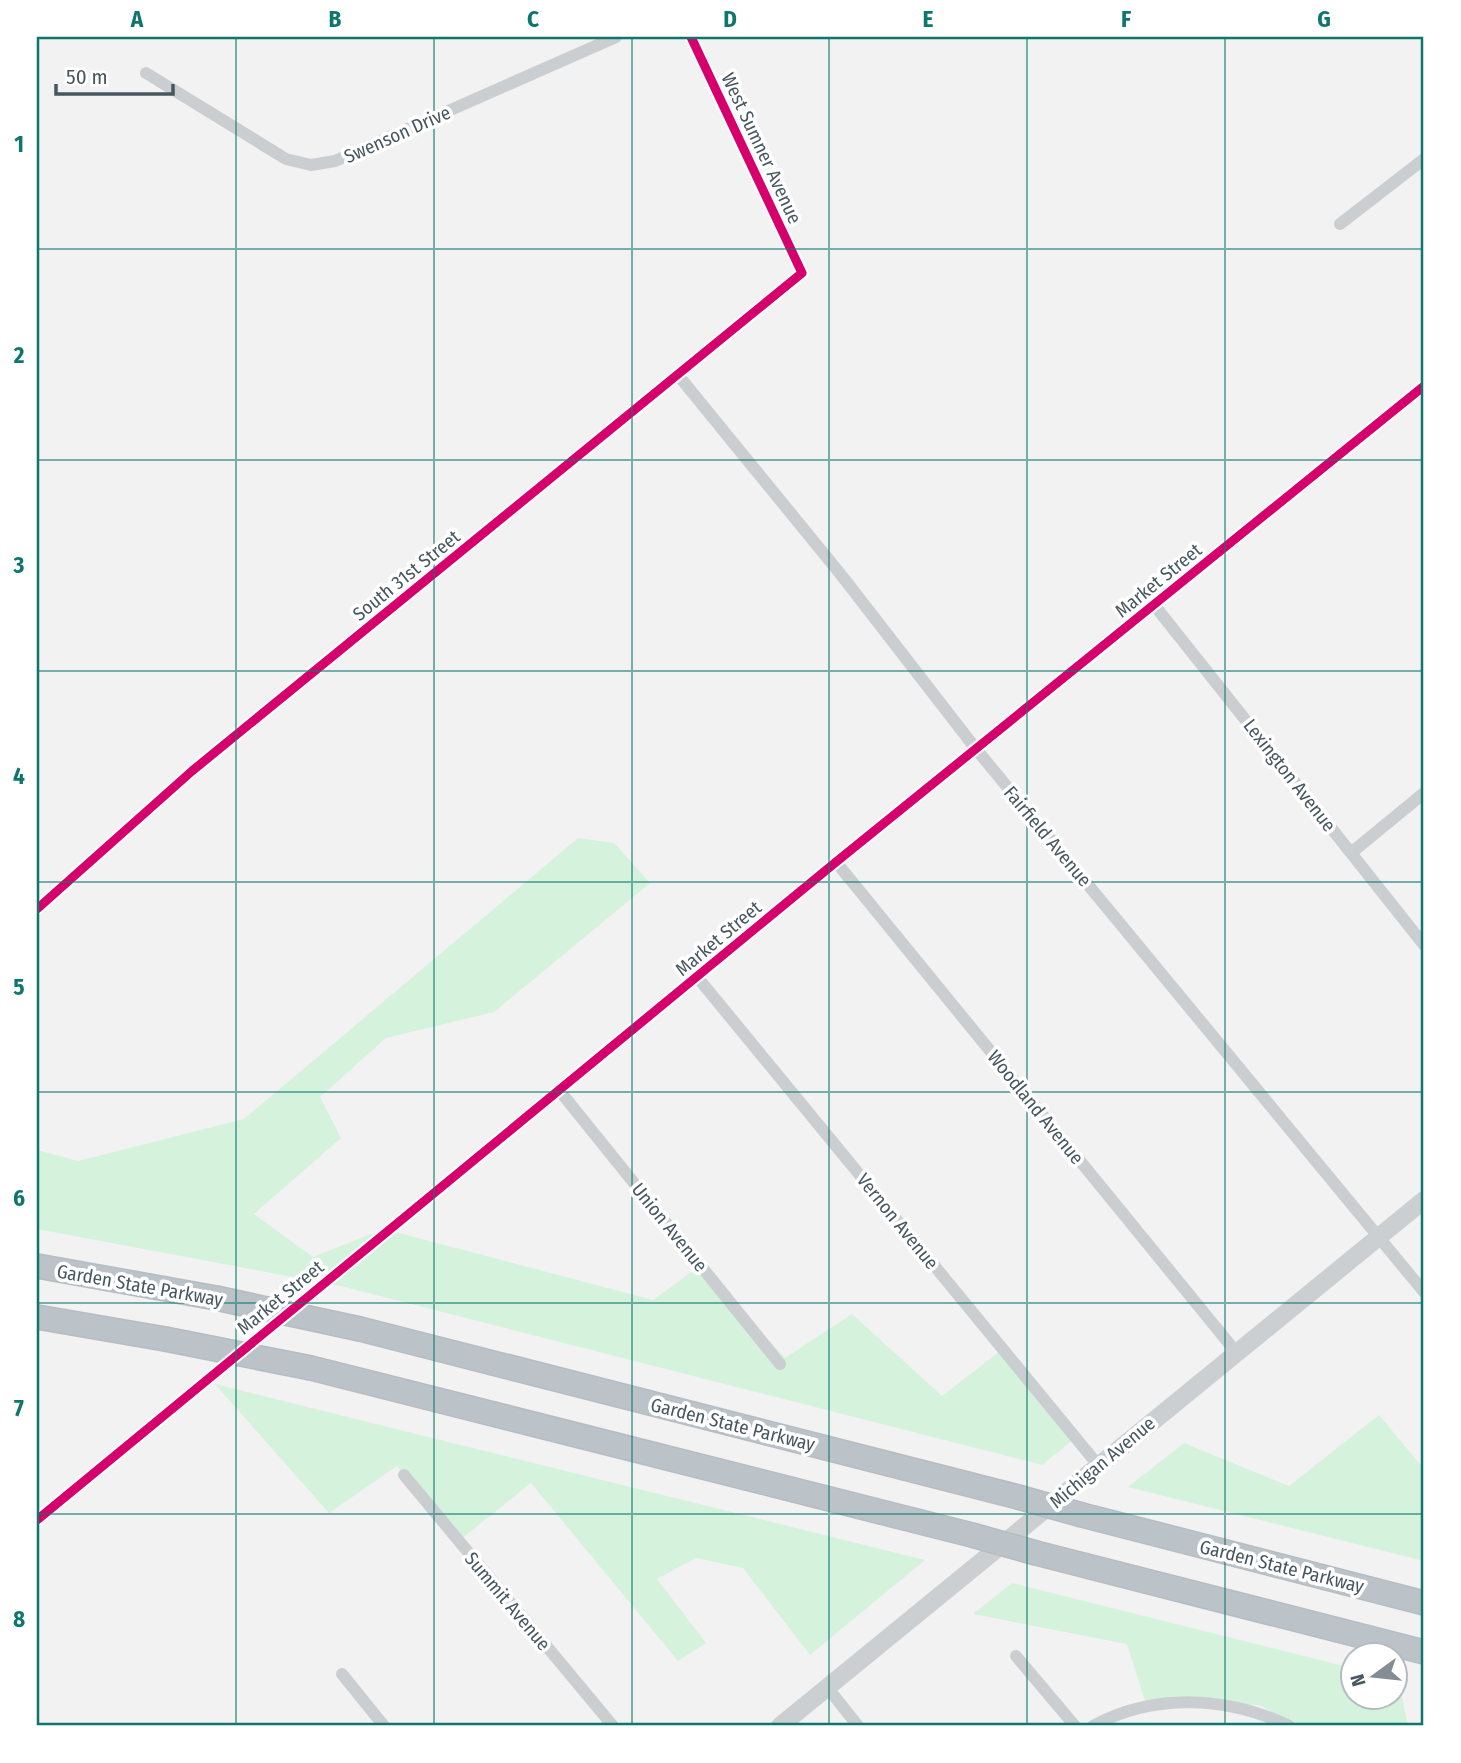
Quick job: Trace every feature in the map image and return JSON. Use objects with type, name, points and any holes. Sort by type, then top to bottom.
[{"type":"highway","name":"Garden State Parkway","points":[[38,1266],[216,1298],[360,1329],[1424,1603]]},
{"type":"highway","points":[[37,1317],[311,1368],[1424,1652]]},
{"type":"street","name":"Swenson Drive","points":[[146,73],[286,159],[311,165],[335,161],[617,37]]},
{"type":"street","name":"West Sumner Avenue","points":[[691,37],[802,273]]},
{"type":"street","points":[[1340,224],[1424,159]]},
{"type":"street","name":"South 31st Street","points":[[37,909],[192,771],[802,273]]},
{"type":"street","name":"Fairfield Avenue","points":[[678,375],[842,576],[976,749],[1424,1292]]},
{"type":"street","name":"Market Street","points":[[37,1520],[836,862],[1424,386]]},
{"type":"street","name":"Lexington Avenue","points":[[1155,606],[1424,945]]},
{"type":"street","points":[[1351,853],[1424,793]]},
{"type":"street","name":"Woodland Avenue","points":[[836,862],[1236,1352]]},
{"type":"street","name":"Vernon Avenue","points":[[698,978],[1098,1465]]},
{"type":"street","name":"Union Avenue","points":[[559,1090],[780,1364]]},
{"type":"street","name":"Michigan Avenue","points":[[780,1726],[1424,1200]]},
{"type":"street","name":"Summit Avenue","points":[[404,1475],[612,1726]]},
{"type":"street","points":[[1016,1656],[1075,1726]]},
{"type":"street","points":[[342,1674],[384,1726]]},
{"type":"street","points":[[827,1687],[858,1726]]},
{"type":"street","points":[[1093,1726],[1144,1707],[1188,1702],[1232,1706],[1289,1726]]},
{"type":"green space","points":[[578,838],[614,843],[650,883],[494,1012],[386,1038],[320,1097],[341,1138],[254,1214],[313,1257],[384,1229],[653,1300],[700,1266],[785,1358],[852,1314],[942,1396],[1004,1348],[1080,1434],[1042,1465],[341,1286],[37,1229],[37,1150],[78,1161],[244,1119]]},
{"type":"green space","points":[[215,1384],[925,1560],[810,1655],[743,1568],[696,1558],[657,1579],[706,1643],[678,1661],[531,1483],[460,1540],[397,1466],[329,1513]]},
{"type":"green space","points":[[1379,1415],[1424,1469],[1424,1561],[1128,1487],[1184,1443],[1289,1486]]},
{"type":"green space","points":[[1012,1583],[1338,1664],[1338,1710],[1405,1710],[1408,1726],[1295,1726],[1260,1705],[1146,1704],[1127,1644],[973,1614]]},
{"type":"cycle path","points":[[37,909],[192,771],[802,273],[691,37]]},
{"type":"cycle path","points":[[37,1520],[836,862],[1424,386]]}]
